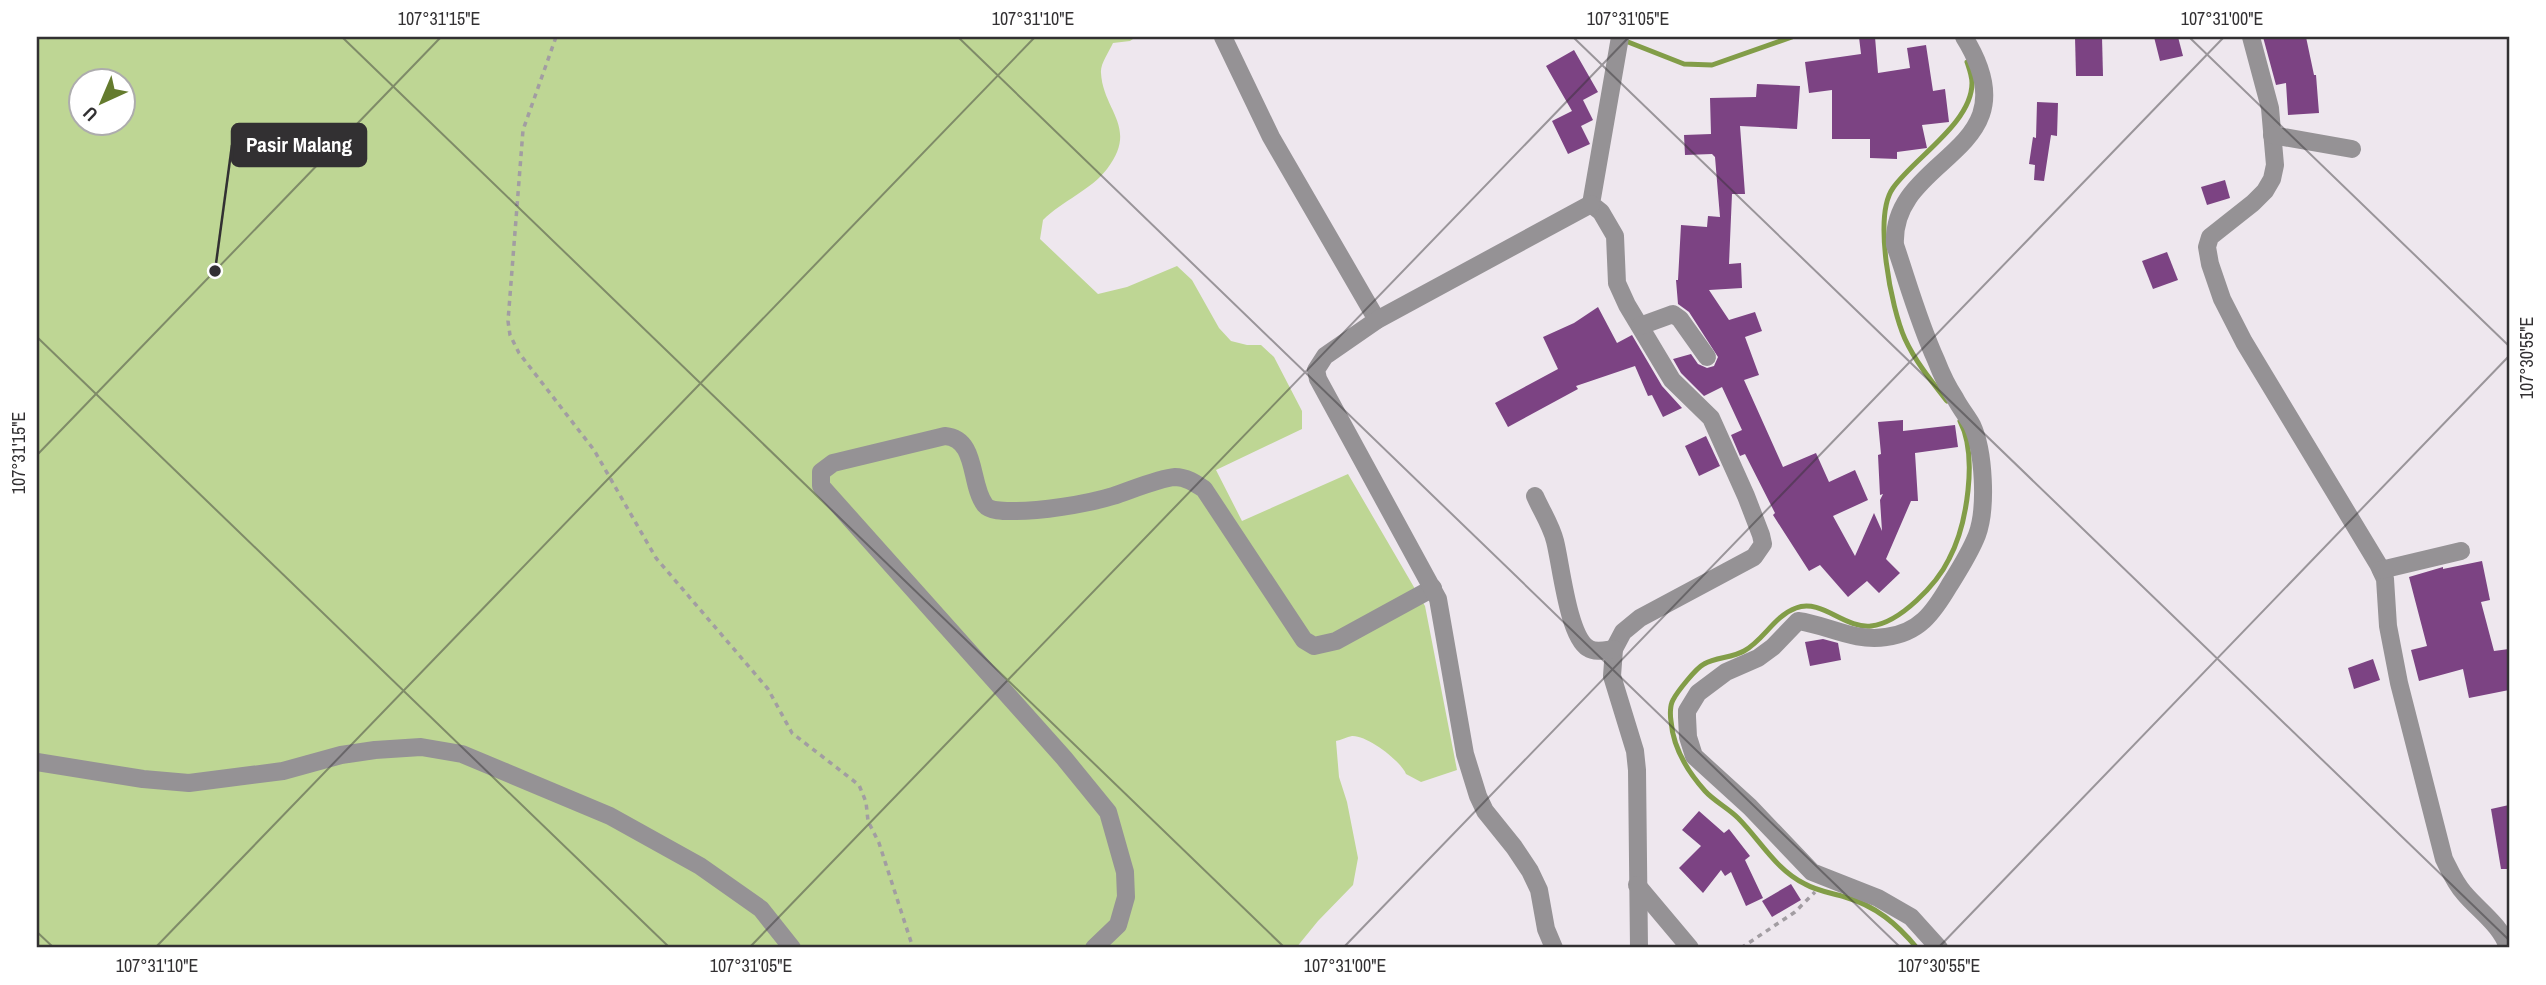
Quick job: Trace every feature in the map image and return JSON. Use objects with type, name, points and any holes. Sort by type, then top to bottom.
[{"type":"street","points":[[1223,37],[1271,137],[1377,320]]},
{"type":"street","points":[[1591,204],[1620,37]]},
{"type":"street","points":[[1939,948],[1911,917],[1878,898],[1812,872],[1756,813],[1694,756],[1686,722],[1687,710],[1698,693],[1726,671],[1758,658],[1773,647],[1798,621],[1815,623],[1854,637],[1883,638],[1900,634],[1919,624],[1929,617],[1940,601],[1975,540],[1981,506],[1981,451],[1972,425],[1954,397],[1935,358],[1895,245],[1894,230],[1900,213],[1917,187],[1968,139],[1983,111],[1985,93],[1982,75],[1964,37]]},
{"type":"street","points":[[2251,37],[2270,108],[2274,165],[2272,179],[2253,204],[2210,237],[2207,247],[2210,264],[2222,299],[2244,342],[2385,579],[2388,626],[2399,683],[2444,859],[2464,893],[2498,931],[2508,948]]},
{"type":"street","points":[[2272,135],[2352,149]]},
{"type":"street","points":[[1554,948],[1546,929],[1539,890],[1514,846],[1485,811],[1478,796],[1465,754],[1438,599],[1318,379],[1316,370],[1325,356],[1377,320],[1591,204]]},
{"type":"street","points":[[1591,204],[1601,212],[1615,236],[1617,283],[1627,305],[1672,380],[1711,418],[1758,525],[1763,544],[1754,557],[1640,618],[1623,632],[1614,649],[1612,676],[1635,751],[1637,770],[1639,948]]},
{"type":"street","points":[[1640,326],[1673,314],[1680,319],[1707,357]]},
{"type":"street","points":[[1094,948],[1118,925],[1126,897],[1125,872],[1108,812],[1055,748],[821,486],[821,472],[832,463],[945,436],[954,437],[966,446],[973,475],[986,506],[992,510],[1012,512],[1096,501],[1174,477],[1189,480],[1204,489],[1304,640],[1314,646],[1336,642],[1433,588]]},
{"type":"street","points":[[1535,496],[1554,538],[1569,611],[1581,642],[1596,651],[1614,649]]},
{"type":"street","points":[[2381,570],[2460,551]]},
{"type":"street","points":[[37,762],[143,779],[188,783],[283,771],[341,755],[375,750],[421,747],[462,754],[610,816],[700,866],[761,909],[792,948]]},
{"type":"street","points":[[1637,885],[1690,948]]},
{"type":"path","points":[[556,37],[523,130],[508,321],[510,335],[519,353],[594,450],[656,558],[768,689],[792,733],[859,785],[866,802],[868,821],[879,844],[912,948]]},
{"type":"path","points":[[1741,948],[1807,901],[1819,887]]},
{"type":"green space","points":[[37,37],[1136,37],[1130,41],[1113,43],[1101,69],[1103,86],[1120,130],[1116,154],[1100,176],[1043,220],[1040,239],[1098,294],[1127,287],[1177,266],[1192,280],[1219,328],[1231,341],[1261,345],[1274,357],[1302,411],[1302,429],[1216,470],[1242,521],[1348,474],[1425,606],[1457,770],[1421,782],[1406,774],[1391,756],[1366,740],[1352,736],[1336,741],[1339,777],[1358,858],[1353,885],[1296,948],[37,948]]},
{"type":"building","points":[[1859,37],[1875,37],[1878,73],[1910,68],[1907,48],[1926,45],[1933,91],[1945,89],[1949,122],[1922,125],[1927,148],[1897,152],[1897,159],[1870,158],[1870,139],[1832,139],[1832,90],[1809,93],[1805,62],[1861,54]]},
{"type":"building","points":[[2075,37],[2102,37],[2103,76],[2076,76]]},
{"type":"building","points":[[2154,37],[2178,37],[2183,56],[2160,61]]},
{"type":"building","points":[[2263,37],[2306,37],[2316,75],[2319,113],[2288,115],[2286,83],[2276,85]]},
{"type":"building","points":[[1574,50],[1598,92],[1583,100],[1593,120],[1581,126],[1590,144],[1568,154],[1552,121],[1572,111],[1546,66]]},
{"type":"building","points":[[1757,84],[1800,86],[1797,129],[1740,126],[1745,194],[1732,194],[1729,264],[1741,263],[1742,288],[1709,290],[1729,320],[1755,312],[1762,331],[1745,337],[1759,375],[1744,380],[1783,467],[1816,453],[1829,482],[1855,470],[1868,500],[1833,516],[1855,556],[1874,513],[1882,531],[1880,500],[1883,494],[1880,495],[1878,455],[1881,454],[1878,422],[1903,420],[1903,431],[1955,425],[1958,447],[1915,453],[1918,501],[1911,501],[1886,559],[1900,573],[1879,593],[1867,581],[1848,597],[1820,565],[1809,571],[1773,515],[1775,513],[1745,454],[1740,456],[1731,435],[1742,430],[1722,387],[1704,396],[1681,373],[1673,359],[1691,354],[1698,364],[1707,368],[1714,366],[1718,357],[1689,312],[1678,304],[1676,280],[1681,225],[1707,227],[1708,216],[1720,217],[1715,157],[1712,154],[1685,155],[1684,135],[1711,134],[1710,98],[1756,97]]},
{"type":"building","points":[[2037,102],[2058,103],[2057,136],[2051,135],[2044,181],[2034,180],[2035,165],[2029,164],[2033,137],[2036,138]]},
{"type":"building","points":[[2225,180],[2230,198],[2207,205],[2201,187]]},
{"type":"building","points":[[2167,252],[2178,280],[2153,289],[2142,261]]},
{"type":"building","points":[[1598,307],[1617,343],[1632,335],[1662,386],[1682,408],[1663,417],[1652,395],[1648,396],[1635,366],[1576,386],[1578,389],[1508,427],[1495,403],[1558,369],[1543,337],[1574,323]]},
{"type":"building","points":[[1706,436],[1720,466],[1699,476],[1685,446]]},
{"type":"building","points":[[2482,561],[2490,600],[2481,602],[2494,651],[2509,649],[2509,690],[2469,698],[2463,669],[2419,681],[2411,650],[2427,646],[2409,577],[2443,567]]},
{"type":"building","points":[[1823,639],[1838,643],[1841,660],[1810,666],[1805,642]]},
{"type":"building","points":[[2373,659],[2380,680],[2354,689],[2348,668]]},
{"type":"building","points":[[2509,805],[2509,869],[2501,869],[2491,809]]},
{"type":"building","points":[[1699,811],[1724,833],[1729,829],[1750,856],[1745,860],[1763,898],[1746,906],[1731,872],[1725,876],[1721,870],[1703,893],[1679,868],[1701,846],[1682,830]]},
{"type":"building","points":[[1791,884],[1801,900],[1772,917],[1762,901]]},
{"type":"waterway","points":[[1623,40],[1684,64],[1712,65],[1792,37]]},
{"type":"waterway","points":[[1947,401],[1914,355],[1900,325],[1886,262],[1884,219],[1887,201],[1893,188],[1953,126],[1963,112],[1972,83],[1967,62]]},
{"type":"waterway","points":[[1917,948],[1902,931],[1876,911],[1856,901],[1810,886],[1785,871],[1738,818],[1709,795],[1693,776],[1682,759],[1675,740],[1671,710],[1678,692],[1701,666],[1744,651],[1781,617],[1796,608],[1815,607],[1852,623],[1871,626],[1894,618],[1916,601],[1943,569],[1961,528],[1969,471],[1965,436],[1960,421]]},
{"type":"place","name":"Pasir Malang","points":[[215,271]]}]
